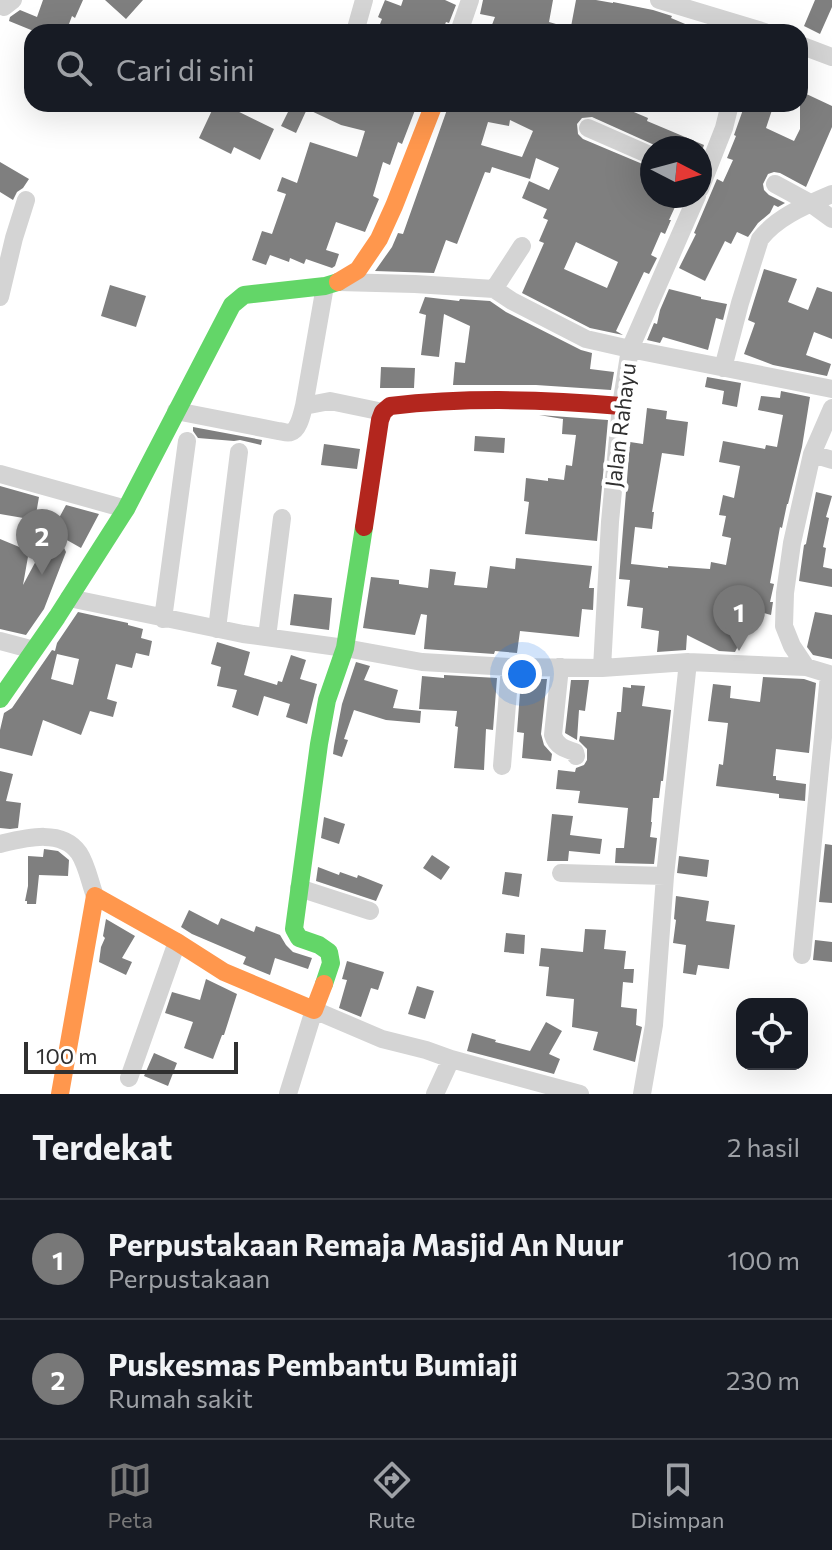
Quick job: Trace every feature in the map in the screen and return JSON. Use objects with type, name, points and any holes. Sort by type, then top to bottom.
[{"type":"street","points":[[357,24],[364,0]]},
{"type":"street","points":[[462,24],[470,0]]},
{"type":"street","points":[[659,0],[734,24]]},
{"type":"street","points":[[808,48],[832,57]]},
{"type":"street","points":[[331,284],[358,270],[379,239],[431,112]]},
{"type":"street","name":"Jalan Rahayu","points":[[712,157],[728,112]]},
{"type":"street","points":[[588,128],[640,151]]},
{"type":"street","points":[[775,184],[832,219]]},
{"type":"street","points":[[723,368],[760,239],[793,212],[832,194]]},
{"type":"street","points":[[0,297],[26,200]]},
{"type":"street","name":"Jalan Rahayu","points":[[602,668],[610,522],[630,349],[691,208]]},
{"type":"street","points":[[494,289],[522,246]]},
{"type":"street","points":[[176,411],[291,432],[299,423],[304,406],[331,284]]},
{"type":"street","points":[[0,699],[126,509],[226,315],[244,295],[331,284],[415,284],[494,289],[586,339],[832,389]]},
{"type":"street","points":[[288,1094],[330,966],[331,957],[327,950],[296,936],[294,929],[327,700],[345,648],[383,412],[390,406],[442,401],[538,399],[621,406]]},
{"type":"street","points":[[304,406],[330,401],[383,412]]},
{"type":"street","points":[[806,667],[792,646],[784,626],[785,593],[792,543],[812,454],[832,408]]},
{"type":"street","points":[[163,619],[187,441]]},
{"type":"street","points":[[217,629],[239,452]]},
{"type":"street","points":[[812,454],[832,460]]},
{"type":"street","points":[[0,474],[126,509]]},
{"type":"street","points":[[267,637],[282,518]]},
{"type":"street","points":[[69,598],[217,629],[422,662],[602,668],[688,662],[806,667],[831,675],[802,955]]},
{"type":"street","points":[[0,641],[34,650]]},
{"type":"street","points":[[642,1094],[654,1025],[665,876],[688,662]]},
{"type":"street","points":[[502,766],[510,667]]},
{"type":"street","points":[[560,667],[554,741],[575,752],[576,756]]},
{"type":"street","points":[[0,844],[43,836],[69,844],[83,860],[95,896],[60,1094]]},
{"type":"street","points":[[561,873],[665,876]]},
{"type":"street","points":[[299,888],[370,911]]},
{"type":"street","points":[[95,896],[235,977],[382,1039],[580,1094]]},
{"type":"street","points":[[129,1078],[177,942]]},
{"type":"street","points":[[435,1094],[451,1059]]},
{"type":"building","points":[[43,0],[83,0],[69,24],[24,24],[24,27],[9,21],[20,10],[37,17]]},
{"type":"building","points":[[105,0],[143,0],[126,19]]},
{"type":"building","points":[[385,0],[401,6],[403,0],[445,0],[456,5],[449,23],[445,24],[380,24],[382,19],[378,17]]},
{"type":"building","points":[[483,0],[553,0],[549,22],[556,24],[492,24],[495,17],[480,14]]},
{"type":"building","points":[[576,0],[596,0],[653,10],[685,24],[572,24]]},
{"type":"building","points":[[815,0],[832,0],[820,34],[805,24]]},
{"type":"building","points":[[808,95],[832,106],[832,127],[806,187],[780,173],[768,174],[763,184],[764,190],[785,203],[778,207],[774,205],[748,237],[737,232],[731,244],[725,241],[705,281],[679,268],[705,208],[712,208],[712,191],[717,179],[723,182],[733,160],[727,158],[742,112],[771,112],[766,128],[794,141],[800,129],[800,112],[808,112]]},
{"type":"building","points":[[211,112],[239,112],[274,129],[260,160],[234,147],[231,154],[199,138]]},
{"type":"building","points":[[288,112],[306,112],[296,133],[281,126]]},
{"type":"building","points":[[313,112],[414,112],[390,165],[383,162],[373,196],[379,199],[365,232],[336,222],[326,250],[339,254],[332,268],[306,259],[304,264],[270,255],[266,265],[252,260],[262,231],[272,234],[286,194],[277,191],[282,177],[297,183],[310,142],[357,157],[365,131],[341,125]]},
{"type":"building","points":[[446,112],[634,112],[683,136],[640,136],[640,139],[592,117],[582,118],[577,124],[578,134],[583,139],[640,163],[640,208],[674,208],[665,234],[661,232],[651,255],[657,258],[649,274],[644,272],[616,331],[623,335],[590,328],[522,293],[544,243],[539,241],[548,220],[543,218],[547,209],[522,198],[529,181],[549,190],[559,168],[536,158],[530,179],[492,167],[490,173],[485,172],[457,244],[446,240],[434,273],[375,271],[398,233],[403,234]],"holes":[[[510,120],[533,131],[522,157],[481,145],[488,122],[509,126]],[[576,242],[618,262],[607,288],[564,269]]]},
{"type":"building","points":[[0,162],[29,179],[13,200],[0,192]]},
{"type":"building","points":[[764,269],[797,279],[788,302],[808,310],[817,287],[832,292],[832,339],[814,332],[806,355],[831,364],[827,376],[773,365],[744,354],[755,323],[748,320]]},
{"type":"building","points":[[110,285],[146,296],[136,327],[101,316]]},
{"type":"building","points":[[669,289],[727,304],[723,320],[716,318],[708,350],[663,337],[660,343],[647,340],[654,323],[657,324]]},
{"type":"building","points":[[425,297],[490,301],[506,312],[592,353],[590,369],[614,372],[611,390],[536,385],[453,385],[455,362],[465,363],[470,326],[444,314],[439,357],[421,355],[426,315],[419,313]]},
{"type":"building","points":[[381,367],[415,368],[414,388],[380,388]]},
{"type":"building","points":[[707,377],[741,383],[737,407],[722,404],[724,391],[705,387]]},
{"type":"building","points":[[781,391],[810,397],[802,447],[780,527],[770,583],[774,584],[771,615],[756,611],[735,652],[719,651],[687,635],[686,650],[657,652],[659,631],[641,628],[643,608],[627,606],[630,580],[619,579],[630,442],[643,444],[647,408],[667,411],[666,419],[688,422],[684,456],[662,453],[652,529],[635,527],[631,564],[710,569],[711,562],[726,565],[731,538],[722,536],[726,516],[719,515],[723,495],[734,498],[740,466],[719,462],[723,441],[765,449],[766,445],[777,447],[783,415],[758,410],[761,396],[780,398]]},
{"type":"building","points":[[539,415],[608,420],[597,541],[525,534],[529,502],[524,501],[526,478],[564,480],[566,465],[572,466],[576,435],[562,434],[563,419]]},
{"type":"building","points":[[193,427],[262,440],[261,445],[240,440],[198,438]]},
{"type":"building","points":[[475,436],[505,438],[504,453],[474,451]]},
{"type":"building","points":[[324,444],[360,449],[357,469],[321,465]]},
{"type":"building","points":[[0,486],[39,497],[35,520],[0,514]]},
{"type":"building","points":[[816,492],[832,496],[826,517],[829,518],[823,547],[826,548],[823,567],[832,569],[832,587],[799,581]]},
{"type":"building","points":[[66,505],[99,514],[81,548],[58,535],[66,552],[44,609],[26,635],[0,629],[0,539],[29,551],[23,585]]},
{"type":"building","points":[[516,558],[592,566],[589,588],[594,588],[593,610],[582,609],[579,637],[520,631],[517,653],[495,651],[494,654],[424,649],[427,615],[421,614],[415,635],[363,628],[371,577],[428,588],[430,569],[456,572],[454,585],[487,588],[490,566],[515,569]]},
{"type":"building","points":[[294,594],[332,598],[329,630],[290,625]]},
{"type":"building","points":[[78,612],[128,623],[143,629],[141,638],[152,641],[149,656],[136,653],[132,668],[116,664],[107,699],[117,702],[113,717],[90,711],[81,735],[43,720],[32,756],[0,748],[4,713],[12,708],[52,650],[55,651]],"holes":[[[57,654],[79,659],[73,685],[51,679]]]},
{"type":"building","points":[[815,612],[832,615],[832,659],[813,655],[807,647]]},
{"type":"building","points":[[217,642],[250,652],[244,675],[277,685],[278,681],[282,682],[291,655],[306,660],[300,679],[317,684],[307,724],[286,717],[290,704],[264,696],[258,716],[232,707],[237,690],[217,686],[221,667],[211,664]]},
{"type":"building","points":[[356,662],[370,666],[364,680],[398,690],[393,708],[421,711],[420,723],[386,720],[354,710],[344,739],[348,740],[342,757],[333,754],[334,746],[342,704]]},
{"type":"building","points":[[444,675],[497,678],[493,730],[486,729],[484,770],[454,768],[457,711],[419,709],[422,676],[444,678]]},
{"type":"building","points":[[763,677],[804,679],[816,683],[809,753],[776,749],[773,776],[776,780],[806,784],[805,801],[779,798],[779,794],[716,786],[719,764],[723,765],[728,723],[708,721],[713,684],[731,686],[730,698],[760,702]]},
{"type":"building","points":[[521,679],[547,679],[541,734],[544,745],[552,754],[551,761],[522,758],[524,733],[517,732]]},
{"type":"building","points":[[571,680],[589,680],[585,711],[579,710],[577,740],[565,733]]},
{"type":"building","points":[[631,685],[645,686],[642,706],[671,710],[663,781],[659,798],[653,798],[650,837],[657,838],[654,864],[615,863],[616,848],[624,848],[628,808],[578,803],[580,791],[556,789],[558,770],[575,772],[587,760],[587,749],[579,741],[580,736],[614,740],[623,687],[631,688]]},
{"type":"building","points":[[0,771],[13,774],[6,801],[21,803],[18,828],[0,828]]},
{"type":"building","points":[[552,814],[573,816],[570,835],[602,839],[600,854],[569,851],[568,861],[547,861]]},
{"type":"building","points":[[324,817],[345,824],[339,844],[321,838]]},
{"type":"building","points":[[825,844],[832,845],[832,903],[819,902]]},
{"type":"building","points":[[44,849],[58,851],[69,860],[68,876],[39,875],[36,904],[27,904],[28,856],[43,857]]},
{"type":"building","points":[[432,855],[450,867],[441,880],[423,868]]},
{"type":"building","points":[[679,856],[709,860],[707,877],[677,873]]},
{"type":"building","points":[[318,867],[339,875],[340,872],[357,878],[358,875],[383,885],[376,901],[316,881]]},
{"type":"building","points":[[505,872],[522,874],[519,897],[502,894]]},
{"type":"building","points":[[676,896],[709,901],[706,921],[735,925],[729,969],[698,965],[696,975],[683,973],[686,945],[673,943]]},
{"type":"building","points":[[189,910],[218,925],[221,918],[254,932],[256,926],[280,935],[293,952],[312,958],[308,969],[275,958],[270,975],[243,964],[246,957],[181,927]]},
{"type":"building","points":[[106,919],[135,936],[122,958],[132,962],[126,975],[99,962]]},
{"type":"building","points":[[585,929],[606,930],[604,949],[626,951],[624,969],[634,969],[633,983],[623,982],[621,1007],[637,1009],[636,1025],[642,1027],[635,1062],[593,1050],[598,1032],[572,1027],[574,999],[546,996],[549,967],[539,966],[541,948],[583,952]]},
{"type":"building","points":[[506,933],[525,935],[524,954],[504,952]]},
{"type":"building","points":[[815,940],[832,942],[832,962],[813,960]]},
{"type":"building","points":[[347,961],[384,972],[378,990],[371,988],[361,1017],[339,1008],[347,980],[342,979]]},
{"type":"building","points":[[206,979],[237,994],[213,1059],[184,1048],[193,1022],[165,1013],[172,992],[200,1000]]},
{"type":"building","points":[[417,986],[434,991],[425,1019],[408,1014]]},
{"type":"building","points":[[546,1022],[562,1031],[549,1054],[560,1059],[554,1074],[467,1051],[472,1033],[530,1051]]},
{"type":"building","points":[[154,1053],[177,1063],[168,1086],[144,1076]]},
{"type":"traffic: fast","points":[[0,699],[126,509],[232,305],[244,295],[338,282]]},
{"type":"traffic: fast","points":[[324,984],[331,963],[329,952],[299,938],[294,929],[319,744],[327,700],[345,648],[364,527]]},
{"type":"traffic: slow","points":[[338,282],[358,270],[379,239],[431,112]]},
{"type":"traffic: slow","points":[[60,1094],[95,896],[224,972],[314,1010],[324,984]]},
{"type":"traffic: jam","points":[[364,527],[380,420],[390,406],[506,400],[621,406]]},
{"type":"place","name":"Puskesmas Pembantu Bumiaji","points":[[42,575]]},
{"type":"place","name":"Perpustakaan Remaja Masjid An Nuur","points":[[739,651]]}]
